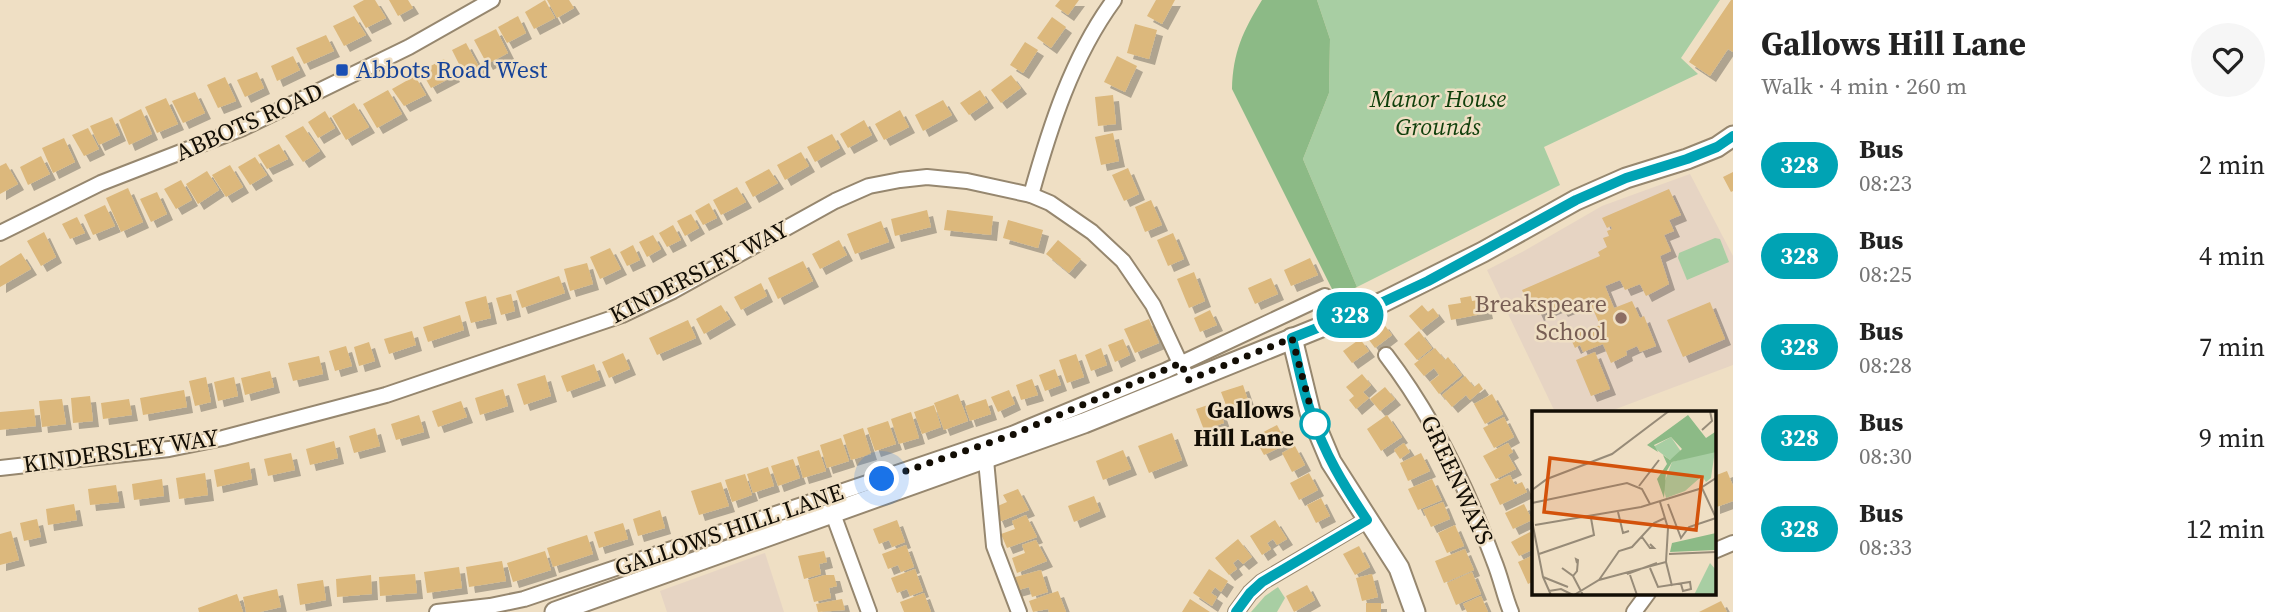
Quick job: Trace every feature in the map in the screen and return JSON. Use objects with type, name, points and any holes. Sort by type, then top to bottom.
[{"type":"street","name":"ABBOTS ROAD","points":[[0,233],[101,183],[255,122],[409,47],[492,0]]},
{"type":"street","points":[[1031,195],[1067,84],[1095,29],[1114,0]]},
{"type":"street","name":"GALLOWS HILL LANE","points":[[437,612],[524,599],[1012,435],[1185,372],[1292,338],[1428,281],[1576,200],[1626,178],[1717,147],[1733,136]]},
{"type":"street","name":"KINDERSLEY WAY","points":[[0,468],[169,449],[223,438],[386,395],[622,315],[673,291],[835,201],[869,187],[927,177],[1013,189],[1050,203],[1072,217],[1123,261],[1153,305],[1185,372]]},
{"type":"street","name":"GALLOWS HILL LANE","points":[[555,612],[1084,423],[1325,296]]},
{"type":"street","points":[[1292,338],[1310,412],[1321,438],[1343,484],[1399,568],[1415,612]]},
{"type":"street","name":"GREENWAYS","points":[[1386,355],[1433,425],[1488,544],[1511,612]]},
{"type":"street","points":[[986,460],[994,546],[1020,612]]},
{"type":"street","points":[[833,514],[869,612]]},
{"type":"street","points":[[1236,612],[1262,582],[1367,520]]},
{"type":"street","points":[[1716,550],[1733,543]]},
{"type":"street","points":[[686,545],[693,564]]},
{"type":"street","points":[[1634,612],[1647,594]]},
{"type":"shaded area","name":"Breakspeare School","points":[[1690,174],[1733,256],[1733,365],[1611,411],[1555,411],[1487,270],[1602,206]]},
{"type":"shaded area","points":[[765,553],[784,612],[667,612],[660,591]]},
{"type":"green space","points":[[1262,0],[1317,0],[1330,39],[1329,93],[1303,159],[1357,287],[1336,297],[1232,89],[1234,64],[1240,42]]},
{"type":"green space","name":"Manor House Grounds","points":[[1317,0],[1720,0],[1681,58],[1698,74],[1544,147],[1560,185],[1357,287],[1303,159],[1329,93],[1330,39]]},
{"type":"green space","points":[[1715,238],[1720,239],[1729,262],[1687,280],[1678,258],[1679,253]]},
{"type":"green space","points":[[1278,587],[1285,598],[1277,612],[1251,612],[1265,596]]},
{"type":"building","points":[[364,0],[375,0],[386,18],[366,28],[353,6]]},
{"type":"building","points":[[389,0],[408,0],[413,8],[398,16]]},
{"type":"building","points":[[545,0],[555,18],[534,29],[525,12]]},
{"type":"building","points":[[547,0],[569,0],[574,8],[557,18]]},
{"type":"building","points":[[1060,0],[1079,0],[1068,15],[1055,6]]},
{"type":"building","points":[[1156,0],[1175,0],[1162,24],[1147,16]]},
{"type":"building","points":[[1731,0],[1733,52],[1728,49],[1710,76],[1689,62]]},
{"type":"building","points":[[354,16],[366,35],[344,46],[333,26]]},
{"type":"building","points":[[518,16],[526,33],[507,43],[498,27]]},
{"type":"building","points":[[1052,17],[1066,27],[1051,48],[1037,38]]},
{"type":"building","points":[[1135,24],[1157,30],[1149,59],[1127,53]]},
{"type":"building","points":[[496,29],[508,53],[487,64],[474,40]]},
{"type":"building","points":[[326,35],[334,51],[304,64],[296,48]]},
{"type":"building","points":[[1025,42],[1038,50],[1023,73],[1010,65]]},
{"type":"building","points":[[466,43],[479,67],[464,74],[452,50]]},
{"type":"building","points":[[293,56],[300,70],[277,81],[271,66]]},
{"type":"building","points":[[1117,56],[1137,66],[1125,92],[1104,82]]},
{"type":"building","points":[[444,59],[454,76],[431,88],[421,71]]},
{"type":"building","points":[[257,72],[264,88],[245,97],[237,80]]},
{"type":"building","points":[[1011,75],[1021,88],[1001,103],[991,90]]},
{"type":"building","points":[[415,76],[426,95],[404,106],[392,89]]},
{"type":"building","points":[[225,77],[236,101],[218,108],[207,85]]},
{"type":"building","points":[[388,90],[402,114],[377,128],[363,104]]},
{"type":"building","points":[[980,90],[988,102],[969,115],[960,103]]},
{"type":"building","points":[[195,92],[205,113],[183,123],[172,101]]},
{"type":"building","points":[[1113,95],[1116,124],[1098,126],[1095,97]]},
{"type":"building","points":[[166,98],[178,124],[157,133],[145,107]]},
{"type":"building","points":[[943,100],[952,115],[923,131],[915,115]]},
{"type":"building","points":[[354,103],[369,127],[346,140],[332,116]]},
{"type":"building","points":[[141,109],[152,134],[129,145],[119,120]]},
{"type":"building","points":[[900,110],[909,127],[884,140],[875,124]]},
{"type":"building","points":[[325,111],[335,128],[318,138],[308,122]]},
{"type":"building","points":[[112,117],[120,135],[99,145],[90,126]]},
{"type":"building","points":[[864,120],[872,135],[848,148],[840,134]]},
{"type":"building","points":[[303,126],[320,151],[303,162],[285,136]]},
{"type":"building","points":[[88,128],[99,149],[84,156],[72,135]]},
{"type":"building","points":[[1113,133],[1119,161],[1101,165],[1095,137]]},
{"type":"building","points":[[832,134],[840,148],[815,162],[807,147]]},
{"type":"building","points":[[64,138],[75,162],[53,173],[42,148]]},
{"type":"building","points":[[279,144],[288,159],[267,169],[258,155]]},
{"type":"building","points":[[801,152],[809,166],[785,180],[777,165]]},
{"type":"building","points":[[41,156],[50,174],[28,185],[20,167]]},
{"type":"building","points":[[255,157],[267,175],[250,185],[238,167]]},
{"type":"building","points":[[6,163],[18,184],[0,194],[0,166]]},
{"type":"building","points":[[230,165],[243,187],[226,197],[212,175]]},
{"type":"building","points":[[1128,168],[1139,194],[1124,201],[1112,175]]},
{"type":"building","points":[[769,169],[778,183],[753,197],[745,182]]},
{"type":"building","points":[[207,171],[219,190],[198,204],[186,184]]},
{"type":"building","points":[[1733,172],[1733,191],[1731,192],[1723,177]]},
{"type":"building","points":[[181,180],[192,200],[176,209],[164,189]]},
{"type":"building","points":[[737,187],[746,202],[721,215],[713,200]]},
{"type":"building","points":[[128,188],[143,222],[121,232],[106,198]]},
{"type":"building","points":[[1669,189],[1681,215],[1669,220],[1674,231],[1664,235],[1671,251],[1660,256],[1669,284],[1646,296],[1640,284],[1625,290],[1620,280],[1605,286],[1614,308],[1632,301],[1640,318],[1644,316],[1656,346],[1640,352],[1637,346],[1611,363],[1603,344],[1583,352],[1580,345],[1575,348],[1568,333],[1581,327],[1583,332],[1600,325],[1589,300],[1562,311],[1559,306],[1538,315],[1534,306],[1530,308],[1522,290],[1600,256],[1598,252],[1607,247],[1603,238],[1609,236],[1607,231],[1612,229],[1611,226],[1607,228],[1602,218]]},
{"type":"building","points":[[157,192],[167,214],[151,222],[140,199]]},
{"type":"building","points":[[1151,200],[1162,225],[1145,232],[1135,207]]},
{"type":"building","points":[[709,203],[717,218],[703,225],[695,211]]},
{"type":"building","points":[[105,205],[115,226],[93,235],[84,215]]},
{"type":"building","points":[[927,210],[931,227],[895,236],[891,219]]},
{"type":"building","points":[[947,210],[993,216],[991,235],[944,230]]},
{"type":"building","points":[[691,214],[699,228],[685,236],[677,221]]},
{"type":"building","points":[[77,217],[85,233],[70,239],[62,224]]},
{"type":"building","points":[[1008,220],[1043,230],[1038,248],[1003,238]]},
{"type":"building","points":[[881,221],[889,242],[855,254],[847,234]]},
{"type":"building","points":[[673,225],[681,240],[667,247],[659,233]]},
{"type":"building","points":[[44,232],[56,257],[41,266],[27,241]]},
{"type":"building","points":[[1173,233],[1184,259],[1168,266],[1157,240]]},
{"type":"building","points":[[653,235],[661,249],[647,257],[639,242]]},
{"type":"building","points":[[839,240],[847,255],[820,269],[812,254]]},
{"type":"building","points":[[1058,240],[1081,259],[1069,273],[1046,254]]},
{"type":"building","points":[[633,245],[640,260],[627,266],[620,252]]},
{"type":"building","points":[[610,248],[621,269],[600,279],[590,257]]},
{"type":"building","points":[[21,253],[31,269],[0,287],[0,266]]},
{"type":"building","points":[[1310,258],[1318,275],[1291,286],[1284,270]]},
{"type":"building","points":[[803,261],[813,281],[778,299],[768,278]]},
{"type":"building","points":[[587,263],[593,284],[570,291],[564,269]]},
{"type":"building","points":[[1194,272],[1205,301],[1189,308],[1177,279]]},
{"type":"building","points":[[559,276],[565,293],[522,308],[516,291]]},
{"type":"building","points":[[1271,278],[1278,294],[1255,304],[1248,288]]},
{"type":"building","points":[[761,283],[767,296],[741,310],[734,297]]},
{"type":"building","points":[[511,294],[515,311],[501,315],[496,298]]},
{"type":"building","points":[[486,296],[491,318],[471,323],[465,302]]},
{"type":"building","points":[[1471,296],[1472,301],[1484,299],[1487,313],[1451,320],[1448,305],[1461,303],[1460,298]]},
{"type":"building","points":[[1710,302],[1725,339],[1683,357],[1667,320]]},
{"type":"building","points":[[721,305],[730,319],[704,334],[696,319]]},
{"type":"building","points":[[1422,305],[1428,312],[1433,308],[1439,316],[1421,330],[1409,316]]},
{"type":"building","points":[[1210,310],[1217,325],[1200,332],[1194,318]]},
{"type":"building","points":[[460,315],[464,330],[428,342],[423,327]]},
{"type":"building","points":[[1149,319],[1159,343],[1135,353],[1124,329]]},
{"type":"building","points":[[688,320],[696,338],[657,355],[649,338]]},
{"type":"building","points":[[1383,323],[1392,335],[1375,348],[1366,336]]},
{"type":"building","points":[[412,331],[416,345],[389,354],[384,339]]},
{"type":"building","points":[[1419,331],[1432,348],[1417,360],[1404,344]]},
{"type":"building","points":[[1123,339],[1130,355],[1115,362],[1108,345]]},
{"type":"building","points":[[1360,339],[1369,351],[1352,363],[1343,351]]},
{"type":"building","points":[[369,342],[375,361],[359,366],[354,347]]},
{"type":"building","points":[[346,346],[352,366],[335,371],[329,351]]},
{"type":"building","points":[[1101,348],[1107,365],[1091,371],[1085,355]]},
{"type":"building","points":[[1435,348],[1445,360],[1448,357],[1462,375],[1439,394],[1430,382],[1439,375],[1434,368],[1424,376],[1414,364]]},
{"type":"building","points":[[1595,352],[1610,389],[1591,396],[1576,360]]},
{"type":"building","points":[[623,353],[630,369],[609,378],[602,362]]},
{"type":"building","points":[[1076,354],[1084,377],[1067,383],[1059,360]]},
{"type":"building","points":[[319,356],[323,374],[293,381],[288,363]]},
{"type":"building","points":[[594,364],[600,380],[567,392],[561,376]]},
{"type":"building","points":[[1055,369],[1061,385],[1045,391],[1039,375]]},
{"type":"building","points":[[270,371],[274,387],[245,395],[241,378]]},
{"type":"building","points":[[1362,374],[1371,385],[1363,392],[1369,398],[1356,409],[1349,400],[1354,396],[1346,387]]},
{"type":"building","points":[[545,375],[551,396],[524,405],[517,384]]},
{"type":"building","points":[[1465,376],[1474,387],[1479,383],[1483,389],[1470,400],[1466,395],[1452,407],[1442,395]]},
{"type":"building","points":[[206,377],[211,402],[195,406],[189,381]]},
{"type":"building","points":[[234,377],[238,396],[218,401],[214,382]]},
{"type":"building","points":[[1032,379],[1038,395],[1021,400],[1016,385]]},
{"type":"building","points":[[1243,385],[1250,406],[1229,413],[1221,392]]},
{"type":"building","points":[[1385,387],[1395,399],[1380,411],[1370,399]]},
{"type":"building","points":[[503,389],[508,406],[480,415],[475,398]]},
{"type":"building","points":[[184,390],[187,407],[143,415],[140,398]]},
{"type":"building","points":[[1009,390],[1015,404],[998,412],[991,397]]},
{"type":"building","points":[[958,394],[968,421],[944,430],[934,403]]},
{"type":"building","points":[[1492,394],[1503,414],[1485,424],[1474,404]]},
{"type":"building","points":[[90,396],[93,421],[73,423],[71,398]]},
{"type":"building","points":[[62,399],[66,424],[42,427],[39,401]]},
{"type":"building","points":[[129,399],[132,415],[103,419],[101,403]]},
{"type":"building","points":[[986,399],[991,414],[970,421],[965,406]]},
{"type":"building","points":[[461,401],[467,417],[438,427],[432,411]]},
{"type":"building","points":[[1217,402],[1224,423],[1204,430],[1196,409]]},
{"type":"building","points":[[934,405],[941,427],[922,434],[914,412]]},
{"type":"building","points":[[34,409],[36,426],[0,430],[0,412]]},
{"type":"building","points":[[911,412],[919,438],[899,444],[891,419]]},
{"type":"building","points":[[419,415],[424,432],[396,440],[391,424]]},
{"type":"building","points":[[1387,415],[1402,437],[1381,451],[1367,429]]},
{"type":"building","points":[[1504,417],[1514,437],[1494,448],[1483,428]]},
{"type":"building","points":[[888,421],[896,444],[875,451],[867,428]]},
{"type":"building","points":[[1277,425],[1287,444],[1264,455],[1254,437]]},
{"type":"building","points":[[375,428],[380,446],[354,453],[349,436]]},
{"type":"building","points":[[863,428],[871,454],[851,460],[843,435]]},
{"type":"building","points":[[1172,433],[1182,460],[1149,473],[1138,446]]},
{"type":"building","points":[[841,438],[849,461],[827,468],[820,445]]},
{"type":"building","points":[[334,441],[338,458],[310,465],[306,449]]},
{"type":"building","points":[[1404,443],[1410,452],[1400,459],[1394,450]]},
{"type":"building","points":[[1508,443],[1513,452],[1508,455],[1516,469],[1496,479],[1483,456]]},
{"type":"building","points":[[1295,446],[1305,465],[1292,472],[1282,453]]},
{"type":"building","points":[[819,450],[826,471],[803,478],[797,457]]},
{"type":"building","points":[[1123,450],[1131,469],[1103,480],[1096,461]]},
{"type":"building","points":[[291,453],[295,470],[268,476],[264,459]]},
{"type":"building","points":[[1421,453],[1430,471],[1408,481],[1400,463]]},
{"type":"building","points":[[793,459],[800,478],[778,486],[771,466]]},
{"type":"building","points":[[249,462],[252,479],[217,487],[214,470]]},
{"type":"building","points":[[768,467],[774,486],[753,493],[747,474]]},
{"type":"building","points":[[1727,471],[1733,486],[1733,501],[1716,507],[1716,475]]},
{"type":"building","points":[[205,473],[208,495],[179,499],[176,478]]},
{"type":"building","points":[[1309,473],[1318,490],[1299,500],[1290,483]]},
{"type":"building","points":[[745,474],[752,495],[732,502],[725,480]]},
{"type":"building","points":[[1510,475],[1515,485],[1522,482],[1527,492],[1500,505],[1490,484]]},
{"type":"building","points":[[162,479],[164,496],[134,500],[132,484]]},
{"type":"building","points":[[1432,479],[1442,500],[1418,510],[1408,489]]},
{"type":"building","points":[[721,482],[729,506],[699,515],[691,491]]},
{"type":"building","points":[[116,485],[119,502],[90,505],[88,489]]},
{"type":"building","points":[[1018,489],[1029,510],[999,522],[993,508],[1007,502],[1003,495]]},
{"type":"building","points":[[1094,496],[1100,511],[1074,522],[1068,506]]},
{"type":"building","points":[[1321,498],[1330,516],[1316,523],[1307,505]]},
{"type":"building","points":[[1443,502],[1450,519],[1431,527],[1423,510]]},
{"type":"building","points":[[74,504],[77,520],[48,525],[46,509]]},
{"type":"building","points":[[1524,504],[1532,520],[1513,529],[1505,513]]},
{"type":"building","points":[[660,510],[665,528],[638,536],[633,519]]},
{"type":"building","points":[[1026,515],[1037,537],[1007,548],[1001,534],[1015,529],[1012,521]]},
{"type":"building","points":[[37,519],[41,537],[24,541],[20,523]]},
{"type":"building","points":[[897,520],[905,542],[892,547],[889,540],[879,544],[873,529]]},
{"type":"building","points":[[1275,520],[1287,539],[1277,545],[1273,539],[1267,543],[1271,549],[1262,555],[1250,536]]},
{"type":"building","points":[[623,523],[628,539],[599,548],[594,532]]},
{"type":"building","points":[[1455,525],[1464,546],[1447,553],[1438,533]]},
{"type":"building","points":[[11,531],[19,560],[0,565],[0,534]]},
{"type":"building","points":[[1530,532],[1532,550],[1519,556],[1511,542]]},
{"type":"building","points":[[587,535],[593,554],[553,567],[547,548]]},
{"type":"building","points":[[1238,539],[1252,557],[1243,564],[1238,559],[1233,563],[1237,569],[1229,575],[1215,558]]},
{"type":"building","points":[[1036,540],[1047,561],[1017,573],[1012,558],[1025,553],[1022,545]]},
{"type":"building","points":[[906,545],[914,567],[901,572],[898,565],[888,569],[882,554]]},
{"type":"building","points":[[1359,546],[1370,567],[1355,575],[1343,554]]},
{"type":"building","points":[[1465,549],[1474,570],[1444,583],[1435,561]]},
{"type":"building","points":[[545,551],[551,570],[513,582],[507,563]]},
{"type":"building","points":[[824,551],[827,562],[819,564],[821,574],[804,579],[798,556]]},
{"type":"building","points":[[1532,556],[1532,582],[1528,584],[1518,562]]},
{"type":"building","points":[[502,561],[506,581],[469,587],[466,567]]},
{"type":"building","points":[[459,567],[462,588],[427,593],[424,572]]},
{"type":"building","points":[[915,569],[923,591],[910,596],[907,589],[897,593],[891,578]]},
{"type":"building","points":[[1209,569],[1228,581],[1221,592],[1215,587],[1211,593],[1217,597],[1212,606],[1193,593]]},
{"type":"building","points":[[1041,570],[1048,592],[1032,597],[1029,587],[1015,591],[1012,578]]},
{"type":"building","points":[[1472,572],[1481,594],[1456,605],[1447,583]]},
{"type":"building","points":[[415,574],[417,593],[380,596],[379,577]]},
{"type":"building","points":[[1372,574],[1378,597],[1362,601],[1356,578]]},
{"type":"building","points":[[371,575],[372,594],[337,597],[336,579]]},
{"type":"building","points":[[834,575],[837,586],[829,588],[831,598],[814,602],[808,580]]},
{"type":"building","points":[[323,580],[326,600],[300,605],[297,584]]},
{"type":"building","points":[[1307,585],[1315,600],[1294,612],[1286,596]]},
{"type":"building","points":[[277,589],[281,607],[246,612],[243,597]]},
{"type":"building","points":[[1058,591],[1066,612],[1049,612],[1048,609],[1033,612],[1029,601]]},
{"type":"building","points":[[924,593],[931,612],[904,612],[900,602]]},
{"type":"building","points":[[237,594],[243,612],[199,612],[198,608]]},
{"type":"building","points":[[1481,596],[1488,612],[1467,612],[1463,604]]},
{"type":"building","points":[[842,599],[845,610],[818,612],[816,604]]},
{"type":"building","points":[[1190,599],[1210,612],[1182,612]]},
{"type":"building","points":[[1721,601],[1727,612],[1699,612]]},
{"type":"building","points":[[1366,603],[1381,603],[1381,612],[1366,612]]},
{"type":"bus line","name":"328","points":[[1236,612],[1262,582],[1367,520],[1331,462],[1310,412],[1292,338],[1428,281],[1576,200],[1626,178],[1717,147],[1733,136]]},
{"type":"place","name":"Abbots Road West","points":[[342,70]]},
{"type":"place","name":"Breakspeare School","points":[[1621,318]]},
{"type":"place","name":"Gallows Hill Lane","points":[[1315,424]]},
{"type":"route","points":[[882,479],[1012,435],[1181,363],[1188,380],[1292,338],[1315,424]]}]
